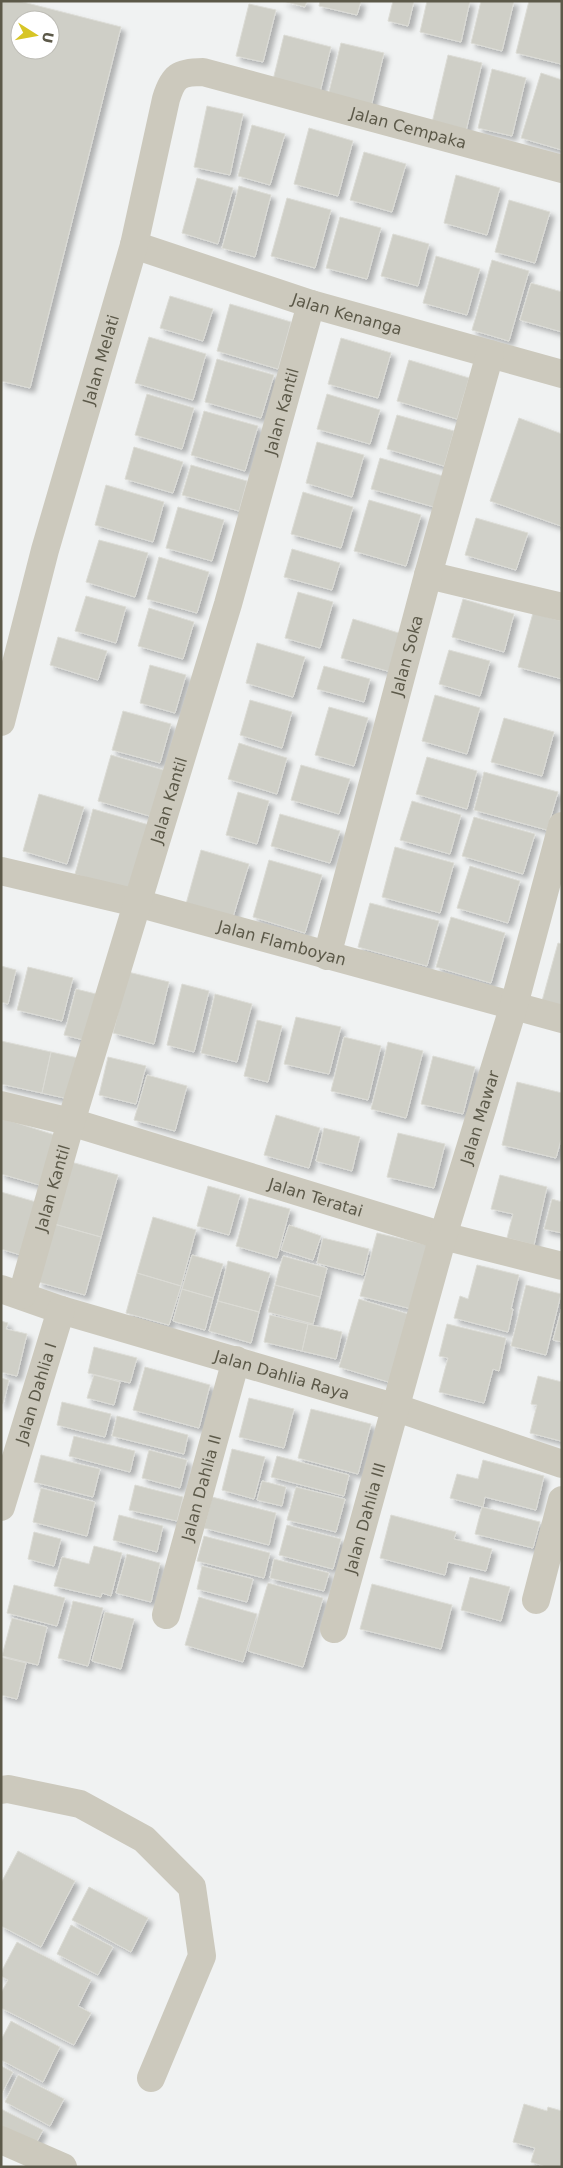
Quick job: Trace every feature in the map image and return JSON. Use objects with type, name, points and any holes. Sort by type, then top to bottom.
[{"type":"street","name":"Jalan Melati","points":[[1,722],[45,550],[134,245],[170,84],[177,76],[190,72],[203,72],[255,85]]},
{"type":"street","name":"Jalan Cempaka","points":[[255,85],[562,169]]},
{"type":"street","name":"Jalan Kenanga","points":[[134,245],[311,304],[562,374]]},
{"type":"street","name":"Jalan Kantil","points":[[12,1292],[71,1122],[228,604],[311,304]]},
{"type":"street","name":"Jalan Soka","points":[[327,956],[428,575],[490,354]]},
{"type":"street","points":[[428,575],[562,607]]},
{"type":"street","name":"Jalan Mawar","points":[[397,1408],[443,1236],[514,1005],[562,826]]},
{"type":"street","name":"Jalan Flamboyan","points":[[1,871],[137,903],[562,1019]]},
{"type":"street","name":"Jalan Teratai","points":[[1,1105],[71,1122],[443,1236],[562,1266]]},
{"type":"street","name":"Jalan Dahlia Raya","points":[[12,1292],[61,1310],[397,1408],[562,1464]]},
{"type":"street","name":"Jalan Dahlia I","points":[[1,1507],[61,1310]]},
{"type":"street","name":"Jalan Dahlia II","points":[[166,1615],[236,1360]]},
{"type":"street","name":"Jalan Dahlia III","points":[[334,1629],[397,1408]]},
{"type":"street","points":[[536,1600],[562,1500]]},
{"type":"street","points":[[1,1790],[8,1789],[80,1804],[144,1839],[192,1888],[202,1956],[151,2078]]},
{"type":"street","points":[[1,2140],[63,2167]]},
{"type":"building","points":[[1,1],[19,1],[54,10],[10,10],[10,60],[60,60],[60,11],[121,27],[30,388],[1,381]]},
{"type":"building","points":[[283,1],[307,1],[305,7]]},
{"type":"building","points":[[320,1],[361,1],[357,15],[319,6]]},
{"type":"building","points":[[393,1],[414,1],[408,26],[388,21]]},
{"type":"building","points":[[427,1],[470,1],[461,42],[420,32]]},
{"type":"building","points":[[481,1],[514,1],[502,51],[471,43]]},
{"type":"building","points":[[529,1],[562,1],[561,64],[516,53]]},
{"type":"building","points":[[249,4],[276,10],[263,62],[236,56]]},
{"type":"building","points":[[284,35],[331,47],[320,92],[273,80]]},
{"type":"building","points":[[341,43],[384,53],[370,111],[327,100]]},
{"type":"building","points":[[448,55],[482,63],[466,131],[432,123]]},
{"type":"building","points":[[492,69],[526,78],[512,136],[478,128]]},
{"type":"building","points":[[541,73],[562,80],[562,150],[521,138]]},
{"type":"building","points":[[207,106],[243,114],[230,175],[194,167]]},
{"type":"building","points":[[252,125],[285,134],[270,185],[238,176]]},
{"type":"building","points":[[309,128],[353,141],[338,196],[294,184]]},
{"type":"building","points":[[364,152],[406,164],[392,212],[350,200]]},
{"type":"building","points":[[456,175],[500,188],[487,235],[444,223]]},
{"type":"building","points":[[197,178],[233,188],[218,244],[182,233]]},
{"type":"building","points":[[239,186],[271,195],[255,257],[222,248]]},
{"type":"building","points":[[287,198],[331,210],[315,268],[271,256]]},
{"type":"building","points":[[509,200],[550,212],[535,263],[495,252]]},
{"type":"building","points":[[340,217],[381,228],[367,279],[326,268]]},
{"type":"building","points":[[393,234],[429,244],[418,286],[381,276]]},
{"type":"building","points":[[436,256],[480,269],[467,315],[423,303]]},
{"type":"building","points":[[492,260],[529,271],[509,341],[472,330]]},
{"type":"building","points":[[531,283],[562,292],[562,332],[520,320]]},
{"type":"building","points":[[170,296],[213,309],[203,341],[160,328]]},
{"type":"building","points":[[230,304],[291,322],[278,369],[217,351]]},
{"type":"building","points":[[149,337],[206,354],[193,400],[135,383]]},
{"type":"building","points":[[341,338],[391,353],[378,398],[328,384]]},
{"type":"building","points":[[217,359],[274,375],[261,418],[205,402]]},
{"type":"building","points":[[409,360],[469,378],[457,419],[397,401]]},
{"type":"building","points":[[147,394],[194,408],[182,449],[135,435]]},
{"type":"building","points":[[327,394],[380,410],[370,444],[317,429]]},
{"type":"building","points":[[204,411],[258,426],[245,471],[191,455]]},
{"type":"building","points":[[397,415],[454,431],[444,466],[387,449]]},
{"type":"building","points":[[519,418],[562,434],[561,526],[490,501]]},
{"type":"building","points":[[317,442],[364,455],[352,497],[306,483]]},
{"type":"building","points":[[134,447],[183,462],[173,493],[125,479]]},
{"type":"building","points":[[380,458],[443,476],[434,507],[371,489]]},
{"type":"building","points":[[191,465],[247,481],[239,511],[182,495]]},
{"type":"building","points":[[106,485],[164,502],[153,542],[95,525]]},
{"type":"building","points":[[303,492],[353,507],[341,548],[291,534]]},
{"type":"building","points":[[369,500],[421,515],[406,566],[354,551]]},
{"type":"building","points":[[178,507],[224,520],[212,561],[166,548]]},
{"type":"building","points":[[476,518],[528,533],[516,570],[465,555]]},
{"type":"building","points":[[99,540],[148,553],[135,597],[86,582]]},
{"type":"building","points":[[292,549],[340,563],[332,590],[284,577]]},
{"type":"building","points":[[159,557],[209,572],[197,613],[147,599]]},
{"type":"building","points":[[298,592],[333,602],[320,648],[285,638]]},
{"type":"building","points":[[86,596],[126,607],[116,643],[75,631]]},
{"type":"building","points":[[463,599],[514,614],[504,652],[452,637]]},
{"type":"building","points":[[149,608],[194,622],[183,659],[138,646]]},
{"type":"building","points":[[533,613],[562,621],[562,679],[518,667]]},
{"type":"building","points":[[353,619],[402,634],[391,672],[341,658]]},
{"type":"building","points":[[58,637],[107,651],[98,680],[50,665]]},
{"type":"building","points":[[257,643],[305,657],[293,697],[246,683]]},
{"type":"building","points":[[449,650],[490,661],[480,696],[439,684]]},
{"type":"building","points":[[150,665],[186,675],[175,713],[140,703]]},
{"type":"building","points":[[324,666],[370,679],[364,702],[317,689]]},
{"type":"building","points":[[435,695],[480,708],[467,754],[422,741]]},
{"type":"building","points":[[250,700],[292,712],[282,748],[240,735]]},
{"type":"building","points":[[329,707],[368,718],[354,766],[315,755]]},
{"type":"building","points":[[123,711],[171,724],[160,763],[112,750]]},
{"type":"building","points":[[504,718],[554,732],[542,776],[491,762]]},
{"type":"building","points":[[239,743],[287,758],[277,794],[228,779]]},
{"type":"building","points":[[111,755],[167,771],[153,817],[98,801]]},
{"type":"building","points":[[427,757],[477,771],[467,809],[416,794]]},
{"type":"building","points":[[301,765],[350,779],[339,814],[291,800]]},
{"type":"building","points":[[484,772],[558,792],[547,830],[474,810]]},
{"type":"building","points":[[238,792],[269,801],[257,844],[226,835]]},
{"type":"building","points":[[39,794],[84,807],[67,864],[23,851]]},
{"type":"building","points":[[412,801],[461,815],[450,854],[400,840]]},
{"type":"building","points":[[93,809],[153,826],[133,892],[75,874]]},
{"type":"building","points":[[280,814],[340,831],[330,863],[271,846]]},
{"type":"building","points":[[474,817],[535,834],[523,874],[462,856]]},
{"type":"building","points":[[395,847],[454,863],[440,913],[382,897]]},
{"type":"building","points":[[201,850],[249,864],[233,917],[186,904]]},
{"type":"building","points":[[269,860],[322,875],[305,933],[253,917]]},
{"type":"building","points":[[470,866],[520,881],[508,923],[457,908]]},
{"type":"building","points":[[370,903],[439,921],[427,966],[358,947]]},
{"type":"building","points":[[451,917],[505,933],[491,983],[436,967]]},
{"type":"building","points":[[558,943],[562,944],[562,1006],[542,1001]]},
{"type":"building","points":[[1,966],[16,970],[8,1004],[1,1002]]},
{"type":"building","points":[[28,967],[73,978],[62,1021],[17,1010]]},
{"type":"building","points":[[128,972],[169,982],[154,1044],[113,1033]]},
{"type":"building","points":[[182,984],[209,991],[194,1052],[167,1045]]},
{"type":"building","points":[[76,989],[100,995],[88,1041],[64,1035]]},
{"type":"building","points":[[215,994],[252,1004],[237,1062],[201,1053]]},
{"type":"building","points":[[296,1017],[341,1027],[329,1074],[284,1064]]},
{"type":"building","points":[[257,1020],[282,1026],[268,1082],[244,1076]]},
{"type":"building","points":[[344,1037],[381,1046],[368,1100],[331,1091]]},
{"type":"building","points":[[1,1041],[51,1052],[42,1093],[1,1084]]},
{"type":"building","points":[[388,1042],[423,1051],[406,1118],[371,1109]]},
{"type":"building","points":[[51,1052],[78,1058],[69,1099],[42,1093]]},
{"type":"building","points":[[433,1056],[475,1067],[463,1114],[421,1104]]},
{"type":"building","points":[[108,1057],[146,1066],[136,1104],[99,1095]]},
{"type":"building","points":[[147,1075],[187,1086],[175,1131],[134,1120]]},
{"type":"building","points":[[517,1082],[562,1093],[562,1136],[556,1158],[502,1145]]},
{"type":"building","points":[[276,1115],[320,1128],[309,1168],[264,1155]]},
{"type":"building","points":[[1,1118],[58,1136],[43,1186],[1,1174]]},
{"type":"building","points":[[324,1128],[360,1137],[352,1171],[316,1161]]},
{"type":"building","points":[[398,1133],[445,1144],[434,1188],[387,1177]]},
{"type":"building","points":[[71,1162],[118,1175],[101,1237],[54,1224]]},
{"type":"building","points":[[500,1175],[547,1187],[534,1245],[507,1238],[513,1214],[491,1209]]},
{"type":"building","points":[[208,1186],[240,1195],[229,1235],[197,1226]]},
{"type":"building","points":[[1,1192],[43,1204],[27,1257],[1,1249]]},
{"type":"building","points":[[249,1198],[290,1209],[277,1258],[236,1246]]},
{"type":"building","points":[[552,1199],[562,1202],[562,1233],[544,1229]]},
{"type":"building","points":[[153,1217],[196,1230],[181,1286],[137,1273]]},
{"type":"building","points":[[54,1224],[101,1237],[85,1295],[38,1282]]},
{"type":"building","points":[[289,1225],[321,1236],[313,1260],[281,1250]]},
{"type":"building","points":[[377,1233],[436,1247],[420,1311],[360,1296]]},
{"type":"building","points":[[323,1238],[369,1249],[363,1275],[317,1263]]},
{"type":"building","points":[[192,1255],[223,1264],[213,1298],[182,1289]]},
{"type":"building","points":[[283,1256],[327,1268],[320,1297],[275,1285]]},
{"type":"building","points":[[228,1261],[270,1273],[259,1312],[218,1301]]},
{"type":"building","points":[[477,1265],[519,1275],[508,1332],[454,1318],[460,1296],[468,1299]]},
{"type":"building","points":[[137,1273],[181,1286],[169,1325],[126,1313]]},
{"type":"building","points":[[275,1285],[320,1297],[313,1324],[268,1312]]},
{"type":"building","points":[[526,1285],[561,1294],[546,1355],[511,1346]]},
{"type":"building","points":[[182,1289],[213,1298],[205,1330],[173,1321]]},
{"type":"building","points":[[359,1299],[415,1316],[395,1384],[339,1367]]},
{"type":"building","points":[[218,1301],[259,1312],[251,1343],[209,1331]]},
{"type":"building","points":[[562,1307],[562,1342],[553,1340]]},
{"type":"building","points":[[270,1315],[308,1324],[302,1351],[264,1342]]},
{"type":"building","points":[[1,1321],[8,1323],[6,1329],[27,1334],[17,1376],[1,1372]]},
{"type":"building","points":[[308,1324],[342,1332],[336,1359],[302,1351]]},
{"type":"building","points":[[447,1324],[506,1338],[499,1371],[493,1369],[484,1403],[439,1392],[448,1358],[439,1356]]},
{"type":"building","points":[[94,1347],[137,1358],[130,1383],[88,1373]]},
{"type":"building","points":[[145,1367],[210,1385],[199,1428],[133,1410]]},
{"type":"building","points":[[94,1375],[120,1382],[114,1405],[87,1398]]},
{"type":"building","points":[[538,1376],[562,1382],[561,1441],[530,1433],[537,1405],[531,1404]]},
{"type":"building","points":[[1,1378],[9,1380],[3,1404],[1,1404]]},
{"type":"building","points":[[249,1398],[294,1409],[284,1448],[239,1437]]},
{"type":"building","points":[[62,1402],[111,1414],[105,1437],[57,1425]]},
{"type":"building","points":[[311,1409],[371,1424],[358,1474],[298,1458]]},
{"type":"building","points":[[117,1416],[188,1435],[184,1454],[112,1436]]},
{"type":"building","points":[[74,1436],[135,1451],[130,1472],[69,1456]]},
{"type":"building","points":[[232,1449],[265,1457],[254,1499],[222,1490]]},
{"type":"building","points":[[149,1450],[187,1460],[180,1488],[142,1478]]},
{"type":"building","points":[[41,1455],[100,1469],[93,1497],[34,1482]]},
{"type":"building","points":[[277,1456],[349,1475],[344,1496],[271,1477]]},
{"type":"building","points":[[483,1460],[544,1476],[536,1510],[485,1497],[483,1507],[450,1498],[457,1474],[478,1479]]},
{"type":"building","points":[[262,1481],[286,1487],[282,1506],[257,1500]]},
{"type":"building","points":[[135,1485],[183,1497],[177,1521],[129,1510]]},
{"type":"building","points":[[296,1487],[345,1499],[336,1532],[287,1520]]},
{"type":"building","points":[[41,1488],[95,1502],[87,1536],[33,1522]]},
{"type":"building","points":[[212,1497],[276,1513],[269,1545],[204,1528]]},
{"type":"building","points":[[482,1507],[540,1522],[533,1548],[475,1534]]},
{"type":"building","points":[[119,1515],[163,1526],[157,1552],[113,1540]]},
{"type":"building","points":[[391,1515],[456,1532],[454,1539],[492,1549],[486,1571],[448,1562],[445,1575],[380,1558]]},
{"type":"building","points":[[287,1525],[341,1539],[333,1569],[279,1555]]},
{"type":"building","points":[[34,1532],[61,1539],[54,1566],[28,1559]]},
{"type":"building","points":[[204,1536],[270,1553],[264,1578],[197,1561]]},
{"type":"building","points":[[94,1546],[122,1553],[111,1596],[102,1593],[101,1597],[54,1586],[62,1557],[89,1564]]},
{"type":"building","points":[[127,1554],[160,1563],[151,1602],[116,1593]]},
{"type":"building","points":[[274,1559],[329,1573],[324,1591],[270,1578]]},
{"type":"building","points":[[202,1566],[253,1579],[247,1602],[197,1589]]},
{"type":"building","points":[[470,1577],[510,1587],[501,1621],[461,1610]]},
{"type":"building","points":[[268,1583],[323,1598],[303,1667],[248,1651]]},
{"type":"building","points":[[372,1584],[452,1605],[441,1649],[360,1629]]},
{"type":"building","points":[[14,1585],[65,1598],[57,1626],[7,1613]]},
{"type":"building","points":[[199,1597],[257,1614],[243,1662],[185,1645]]},
{"type":"building","points":[[73,1601],[103,1608],[88,1666],[58,1658]]},
{"type":"building","points":[[105,1612],[134,1619],[121,1669],[92,1661]]},
{"type":"building","points":[[12,1618],[47,1627],[38,1665],[2,1656]]},
{"type":"building","points":[[1,1657],[26,1663],[17,1699],[1,1695]]},
{"type":"building","points":[[18,1851],[75,1881],[41,1947],[1,1926],[1,1883]]},
{"type":"building","points":[[89,1887],[148,1918],[131,1952],[72,1920]]},
{"type":"building","points":[[71,1925],[113,1947],[98,1975],[57,1954]]},
{"type":"building","points":[[17,1942],[91,1980],[78,2006],[91,2013],[74,2045],[1,2008],[1,1993],[8,1980],[1,1976],[1,1972]]},
{"type":"building","points":[[11,2021],[60,2047],[43,2082],[1,2060],[1,2040]]},
{"type":"building","points":[[1,2066],[13,2072],[1,2095]]},
{"type":"building","points":[[18,2075],[64,2099],[50,2126],[5,2102]]},
{"type":"building","points":[[524,2104],[547,2111],[548,2107],[562,2111],[562,2167],[546,2167],[531,2162],[535,2148],[513,2142]]},
{"type":"building","points":[[1,2109],[43,2130],[31,2153],[1,2138]]}]
